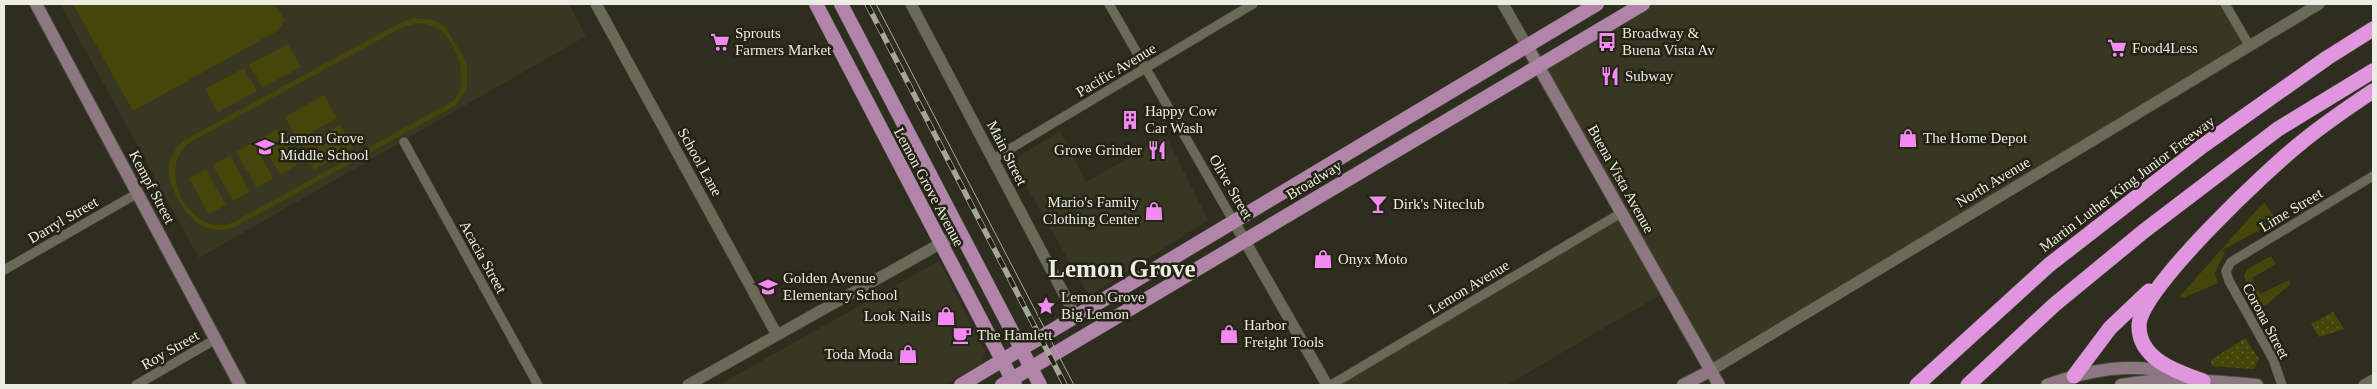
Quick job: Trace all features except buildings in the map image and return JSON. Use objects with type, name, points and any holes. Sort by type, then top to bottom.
[{"type":"highway","name":"Martin Luther King Junior Freeway","points":[[1917,385],[2049,265],[2201,147],[2327,58],[2373,29]]},
{"type":"highway","points":[[1968,385],[2054,305],[2144,231],[2278,129],[2373,71]]},
{"type":"highway","points":[[2074,380],[2110,328],[2263,176],[2300,143],[2373,91]]},
{"type":"highway","points":[[2176,264],[2153,293],[2143,310],[2139,324],[2141,338],[2147,350],[2159,362],[2176,371],[2203,381]]},
{"type":"main road","name":"Kempf Street","points":[[36,4],[136,194],[240,385]]},
{"type":"main road","name":"Lemon Grove Avenue","points":[[816,4],[1002,360],[1009,383]]},
{"type":"main road","name":"Lemon Grove Avenue","points":[[841,4],[1040,385]]},
{"type":"main road","name":"Broadway","points":[[961,385],[1597,4]]},
{"type":"main road","name":"Broadway","points":[[1009,383],[1030,368],[1244,240],[1643,4]]},
{"type":"main road","name":"Buena Vista Avenue","points":[[1527,46],[1718,385]]},
{"type":"main road","points":[[2047,385],[2127,367],[2159,370],[2203,381]]},
{"type":"main road","name":"North Avenue","points":[[1683,385],[1710,371]]},
{"type":"main road","points":[[2121,385],[2144,381],[2203,381],[2257,385]]},
{"type":"street","name":"School Lane","points":[[596,4],[777,335]]},
{"type":"street","name":"Main Street","points":[[911,4],[1075,315]]},
{"type":"street","name":"Olive Street","points":[[1109,4],[1147,67],[1327,385]]},
{"type":"street","name":"Pacific Avenue","points":[[993,159],[1253,4]]},
{"type":"street","name":"Buena Vista Avenue","points":[[1503,4],[1527,46]]},
{"type":"street","points":[[2225,4],[2249,45]]},
{"type":"street","name":"North Avenue","points":[[1710,371],[1924,244],[2319,4]]},
{"type":"street","name":"Acacia Street","points":[[404,142],[538,385]]},
{"type":"street","name":"Lime Street","points":[[2226,271],[2231,262],[2373,176]]},
{"type":"street","name":"Darryl Street","points":[[4,270],[136,194]]},
{"type":"street","name":"Lemon Avenue","points":[[1331,385],[1621,212]]},
{"type":"street","points":[[688,385],[961,232]]},
{"type":"street","name":"Corona Street","points":[[2226,271],[2229,281],[2273,359],[2282,385]]},
{"type":"street","name":"Roy Street","points":[[136,385],[216,340]]},
{"type":"street","points":[[2364,385],[2373,380]]},
{"type":"shaded area","name":"Lemon Grove Middle School","points":[[60,4],[569,4],[586,36],[199,258]]},
{"type":"shaded area","points":[[73,4],[275,4],[285,21],[277,31],[133,111]]},
{"type":"shaded area","points":[[1648,4],[2222,4],[2245,44],[1710,367],[1542,68]]},
{"type":"shaded area","points":[[413,18],[432,20],[444,25],[467,63],[467,88],[456,105],[233,228],[216,230],[208,228],[195,221],[189,215],[179,201],[169,177],[172,155],[183,141],[394,26]],"holes":[[[418,23],[433,26],[440,30],[452,44],[457,54],[462,74],[461,84],[453,101],[234,222],[219,225],[205,221],[192,213],[183,201],[177,186],[175,171],[178,156],[187,144],[403,27]]]},
{"type":"shaded area","points":[[288,44],[301,67],[262,88],[249,65]]},
{"type":"shaded area","points":[[244,68],[257,91],[218,112],[205,89]]},
{"type":"shaded area","points":[[324,95],[337,118],[298,140],[285,117]]},
{"type":"shaded area","points":[[340,125],[353,148],[314,170],[301,147]]},
{"type":"shaded area","points":[[277,129],[297,165],[280,175],[260,139]]},
{"type":"shaded area","points":[[1060,131],[1086,182],[1166,136],[1208,220],[1089,296],[1012,161]]},
{"type":"shaded area","points":[[253,142],[273,178],[257,188],[236,152]]},
{"type":"shaded area","points":[[230,155],[250,192],[233,201],[213,165]]},
{"type":"shaded area","points":[[206,169],[226,205],[209,214],[189,178]]},
{"type":"shaded area","points":[[2264,202],[2277,221],[2222,250],[2225,252],[2215,273],[2218,283],[2183,298],[2179,297]]},
{"type":"shaded area","points":[[1619,216],[1663,293],[1507,385],[1331,385]]},
{"type":"shaded area","points":[[2271,256],[2276,264],[2252,278],[2260,294],[2289,280],[2291,284],[2266,305],[2260,307],[2244,277],[2247,269]]},
{"type":"shaded area","points":[[939,261],[985,352],[982,363],[944,385],[719,385]]},
{"type":"shaded area","points":[[2333,312],[2344,329],[2319,337],[2311,324]]},
{"type":"shaded area","points":[[2245,338],[2259,359],[2254,369],[2212,366],[2211,360]]},
{"type":"tram line","points":[[876,4],[1074,385]]},
{"type":"railway","points":[[867,4],[1065,385]]},
{"type":"place","name":"Sprouts Farmers Market","points":[[720,42]]},
{"type":"place","name":"Broadway & Buena Vista Av","points":[[1607,42]]},
{"type":"place","name":"Food4Less","points":[[2117,48]]},
{"type":"place","name":"Subway","points":[[1610,76]]},
{"type":"place","name":"Happy Cow Car Wash","points":[[1130,120]]},
{"type":"place","name":"The Home Depot","points":[[1908,138]]},
{"type":"place","name":"Lemon Grove Middle School","points":[[265,147]]},
{"type":"place","name":"Grove Grinder","points":[[1157,150]]},
{"type":"place","name":"Dirk's Niteclub","points":[[1378,204]]},
{"type":"place","name":"Mario's Family Clothing Center","points":[[1154,211]]},
{"type":"place","name":"Onyx Moto","points":[[1323,259]]},
{"type":"place","name":"Golden Avenue Elementary School","points":[[768,287]]},
{"type":"place","name":"Lemon Grove Big Lemon","points":[[1046,306]]},
{"type":"place","name":"Look Nails","points":[[946,316]]},
{"type":"place","name":"Harbor Freight Tools","points":[[1229,334]]},
{"type":"place","name":"The Hamlett","points":[[962,335]]},
{"type":"place","name":"Toda Moda","points":[[908,354]]},
{"type":"district","name":"Lemon Grove","points":[[1122,268]]}]
